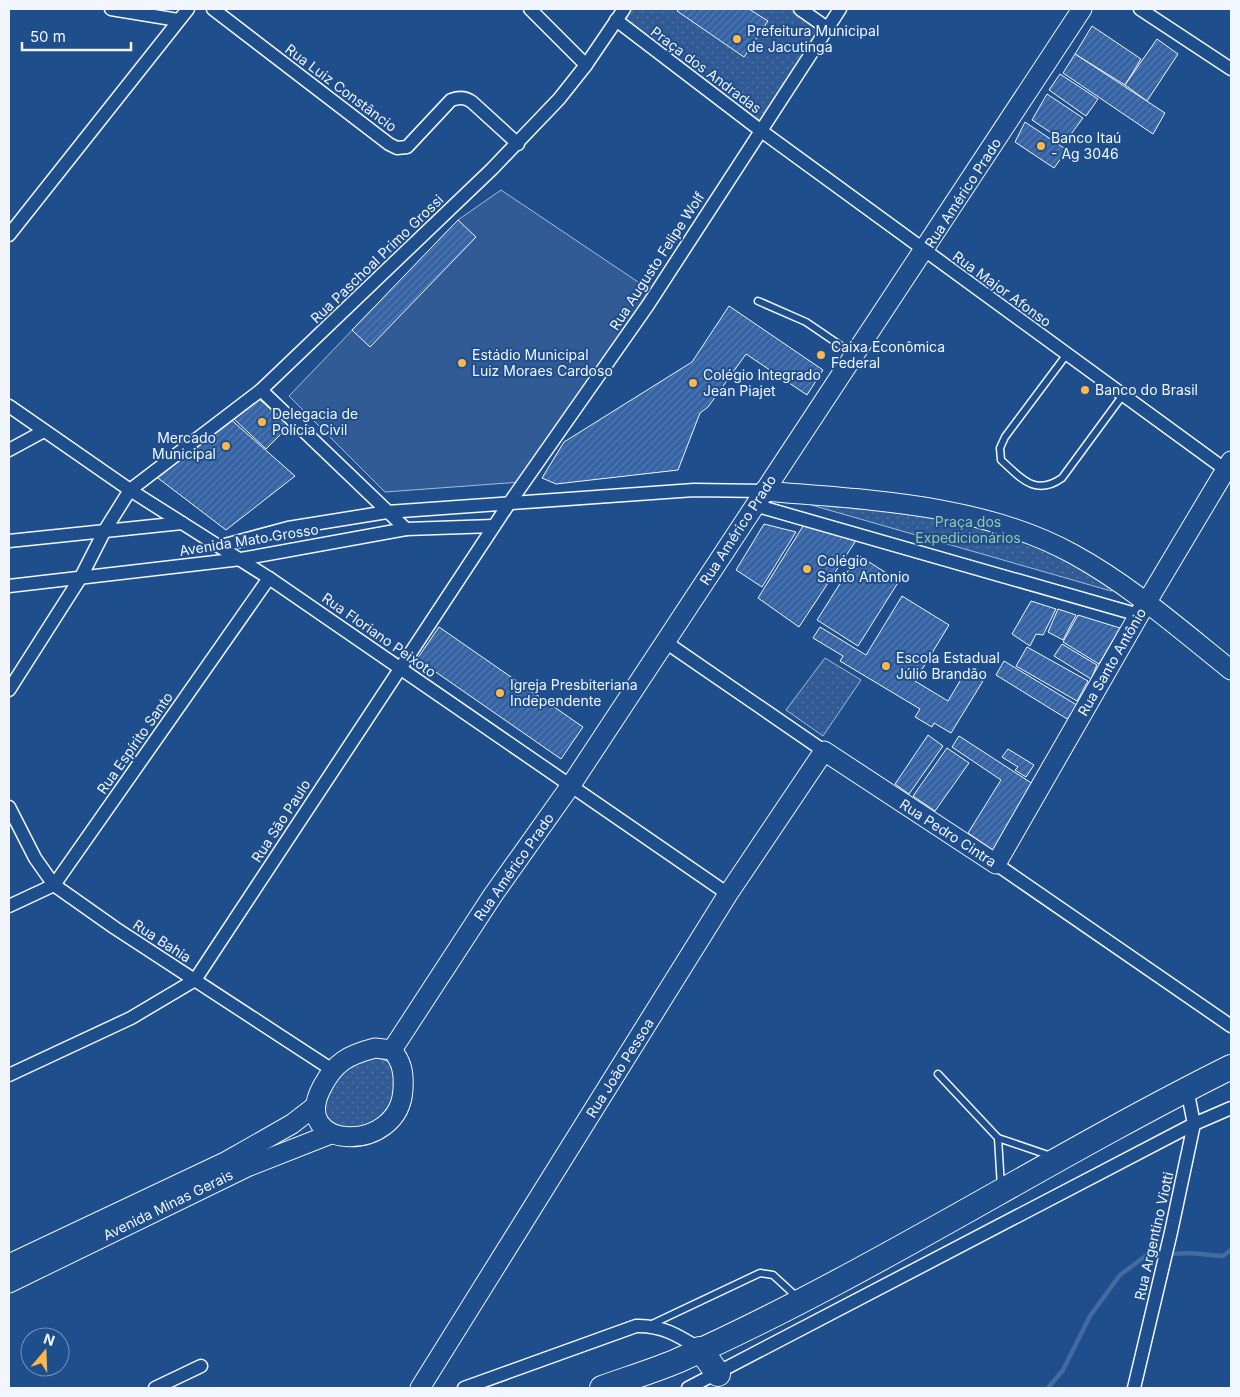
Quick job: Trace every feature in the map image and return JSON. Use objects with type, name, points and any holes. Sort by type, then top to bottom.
[{"type":"highway","points":[[602,1388],[676,1361],[802,1302],[1001,1190],[1231,1067]]},
{"type":"highway","points":[[700,1349],[718,1374]]},
{"type":"street","points":[[111,9],[178,20]]},
{"type":"street","points":[[9,235],[188,9]]},
{"type":"street","name":"Rua Luiz Constâncio","points":[[213,9],[389,144],[397,148],[407,147],[451,100],[458,98],[472,102],[518,144]]},
{"type":"street","points":[[530,9],[586,65]]},
{"type":"street","points":[[616,20],[624,9]]},
{"type":"street","points":[[800,9],[827,28]]},
{"type":"street","name":"Praça dos Andradas","points":[[616,20],[760,130],[840,9]]},
{"type":"street","name":"Rua Américo Prado","points":[[392,1050],[493,895],[571,785],[664,641],[924,251],[1082,9]]},
{"type":"street","points":[[1140,9],[1231,69]]},
{"type":"street","name":"Rua Paschoal Primo Grossi","points":[[130,490],[260,390],[518,144],[560,99],[586,65],[616,20]]},
{"type":"street","name":"Rua Major Afonso","points":[[760,130],[1122,395],[1230,468]]},
{"type":"street","name":"Rua Augusto Felipe Wolf","points":[[508,505],[648,305],[760,130]]},
{"type":"street","points":[[260,390],[406,529]]},
{"type":"street","name":"Rua Floriano Peixoto","points":[[9,406],[130,490],[269,578],[728,894]]},
{"type":"street","points":[[9,450],[44,431]]},
{"type":"street","name":"Rua Santo Antônio","points":[[996,864],[1142,609],[1230,468]]},
{"type":"street","points":[[9,690],[81,577],[105,530],[130,490]]},
{"type":"street","name":"Avenida Mato Grosso","points":[[221,546],[288,528],[387,512],[508,505],[694,490],[759,498],[1142,609]]},
{"type":"street","points":[[759,498],[928,508],[974,516],[1026,534],[1073,553],[1142,609],[1231,670]]},
{"type":"street","name":"Rua São Paulo","points":[[9,1075],[131,1018],[195,980],[508,505]]},
{"type":"street","name":"Avenida Mato Grosso","points":[[9,541],[182,523]]},
{"type":"street","name":"Avenida Mato Grosso","points":[[9,586],[241,559],[406,529],[494,526]]},
{"type":"street","name":"Rua Espírito Santo","points":[[9,906],[54,885],[269,578]]},
{"type":"street","name":"Rua Pedro Cintra","points":[[664,641],[824,751],[996,864],[1231,1026]]},
{"type":"street","name":"Rua João Pessoa","points":[[420,1388],[728,894],[824,751]]},
{"type":"street","name":"Rua Bahia","points":[[9,806],[35,858],[54,885],[331,1069]]},
{"type":"street","points":[[375,1048],[392,1050],[401,1060],[404,1077],[403,1093],[398,1109],[389,1122],[376,1132],[364,1136],[348,1137],[331,1134],[317,1120],[314,1107],[331,1069],[345,1058],[359,1052],[375,1048]]},
{"type":"street","name":"Rua Argentino Viotti","points":[[1134,1388],[1171,1232],[1194,1124],[1187,1089]]},
{"type":"street","name":"Avenida Minas Gerais","points":[[9,1264],[227,1161],[292,1124],[314,1107]]},
{"type":"street","points":[[688,1388],[1194,1124],[1231,1108]]},
{"type":"street","name":"Avenida Minas Gerais","points":[[9,1284],[247,1166],[331,1134]]},
{"type":"street","points":[[464,1388],[636,1326],[649,1326],[669,1331],[700,1349]]},
{"type":"street","points":[[155,1388],[201,1366]]},
{"type":"lane","points":[[758,300],[806,322],[854,354]]},
{"type":"lane","points":[[1067,354],[1005,437],[1000,448],[1001,460],[1026,482],[1040,487],[1051,486],[1062,478],[1122,395]]},
{"type":"lane","points":[[938,1074],[998,1138],[1059,1159]]},
{"type":"lane","points":[[998,1138],[1001,1190]]},
{"type":"lane","points":[[649,1326],[760,1273],[773,1275],[802,1302]]},
{"type":"shaded area","name":"Estádio Municipal Luiz Moraes Cardoso","points":[[501,190],[653,292],[521,482],[385,492],[289,396],[458,220]]},
{"type":"green space","points":[[624,9],[800,9],[827,28],[760,130],[616,20]]},
{"type":"green space","name":"Praça dos Expedicionários","points":[[773,494],[970,511],[1123,587],[1111,591]]},
{"type":"green space","points":[[825,658],[861,680],[823,736],[786,710]]},
{"type":"green space","points":[[376,1057],[392,1063],[399,1083],[390,1113],[365,1131],[332,1127],[323,1110],[325,1100],[343,1069],[361,1058]]},
{"type":"building","name":"Prefeitura Municipal de Jacutinga","points":[[679,9],[749,9],[768,21],[744,57],[677,11]]},
{"type":"building","points":[[1092,26],[1141,59],[1125,85],[1075,54]]},
{"type":"building","points":[[1157,39],[1178,54],[1147,101],[1125,85]]},
{"type":"building","points":[[1075,54],[1165,113],[1153,134],[1063,73]]},
{"type":"building","points":[[1060,74],[1098,99],[1086,116],[1049,90]]},
{"type":"building","points":[[1047,94],[1083,118],[1065,142],[1032,120]]},
{"type":"building","name":"Banco Itaú - Ag 3046","points":[[1025,122],[1067,150],[1054,168],[1015,142]]},
{"type":"building","points":[[458,220],[476,237],[370,347],[352,330]]},
{"type":"building","name":"Colégio Integrado Jean Piajet","points":[[729,306],[823,370],[807,395],[746,354],[708,407],[700,413],[678,470],[556,484],[542,478],[564,442],[692,362]]},
{"type":"building","name":"Delegacia de Polícia Civil","points":[[258,398],[289,426],[266,449],[234,419]]},
{"type":"building","name":"Mercado Municipal","points":[[228,417],[295,476],[226,530],[154,475]]},
{"type":"building","name":"Colégio Santo Antonio","points":[[805,523],[857,539],[799,627],[758,598]]},
{"type":"building","points":[[764,524],[796,532],[762,587],[736,570]]},
{"type":"building","points":[[858,555],[899,581],[858,646],[817,620]]},
{"type":"building","name":"Escola Estadual Júlio Brandão","points":[[902,596],[949,625],[915,681],[948,701],[966,671],[983,681],[951,733],[934,723],[932,727],[915,717],[920,709],[840,661],[843,656],[813,638],[820,627],[866,655]]},
{"type":"building","points":[[1031,601],[1056,609],[1043,635],[1036,634],[1030,646],[1012,634]]},
{"type":"building","points":[[1058,609],[1076,615],[1063,640],[1048,632]]},
{"type":"building","points":[[1078,615],[1120,628],[1099,664],[1063,642]]},
{"type":"building","name":"Igreja Presbiteriana Independente","points":[[439,627],[583,727],[561,759],[417,659]]},
{"type":"building","points":[[1062,644],[1097,665],[1091,679],[1054,656]]},
{"type":"building","points":[[1027,647],[1088,681],[1077,701],[1016,666]]},
{"type":"building","points":[[1004,661],[1080,707],[1072,722],[996,675]]},
{"type":"building","points":[[928,735],[943,746],[909,794],[895,784]]},
{"type":"building","points":[[959,736],[1033,784],[993,850],[968,833],[1001,780],[952,747]]},
{"type":"building","points":[[947,748],[969,763],[935,811],[913,796]]},
{"type":"building","points":[[1008,749],[1034,765],[1026,777],[1015,770],[1018,767],[1002,757]]},
{"type":"waterway","points":[[1048,1388],[1063,1370],[1090,1316],[1120,1275],[1147,1255],[1190,1253],[1223,1256],[1231,1250]]},
{"type":"place","name":"Prefeitura Municipal de Jacutinga","points":[[737,39]]},
{"type":"place","name":"Banco Itaú - Ag 3046","points":[[1041,146]]},
{"type":"place","name":"Caixa Econômica Federal","points":[[821,355]]},
{"type":"place","name":"Estádio Municipal Luiz Moraes Cardoso","points":[[462,363]]},
{"type":"place","name":"Colégio Integrado Jean Piajet","points":[[693,383]]},
{"type":"place","name":"Banco do Brasil","points":[[1085,390]]},
{"type":"place","name":"Delegacia de Polícia Civil","points":[[262,422]]},
{"type":"place","name":"Mercado Municipal","points":[[226,446]]},
{"type":"place","name":"Colégio Santo Antonio","points":[[807,569]]},
{"type":"place","name":"Escola Estadual Júlio Brandão","points":[[886,666]]},
{"type":"place","name":"Igreja Presbiteriana Independente","points":[[500,693]]}]
